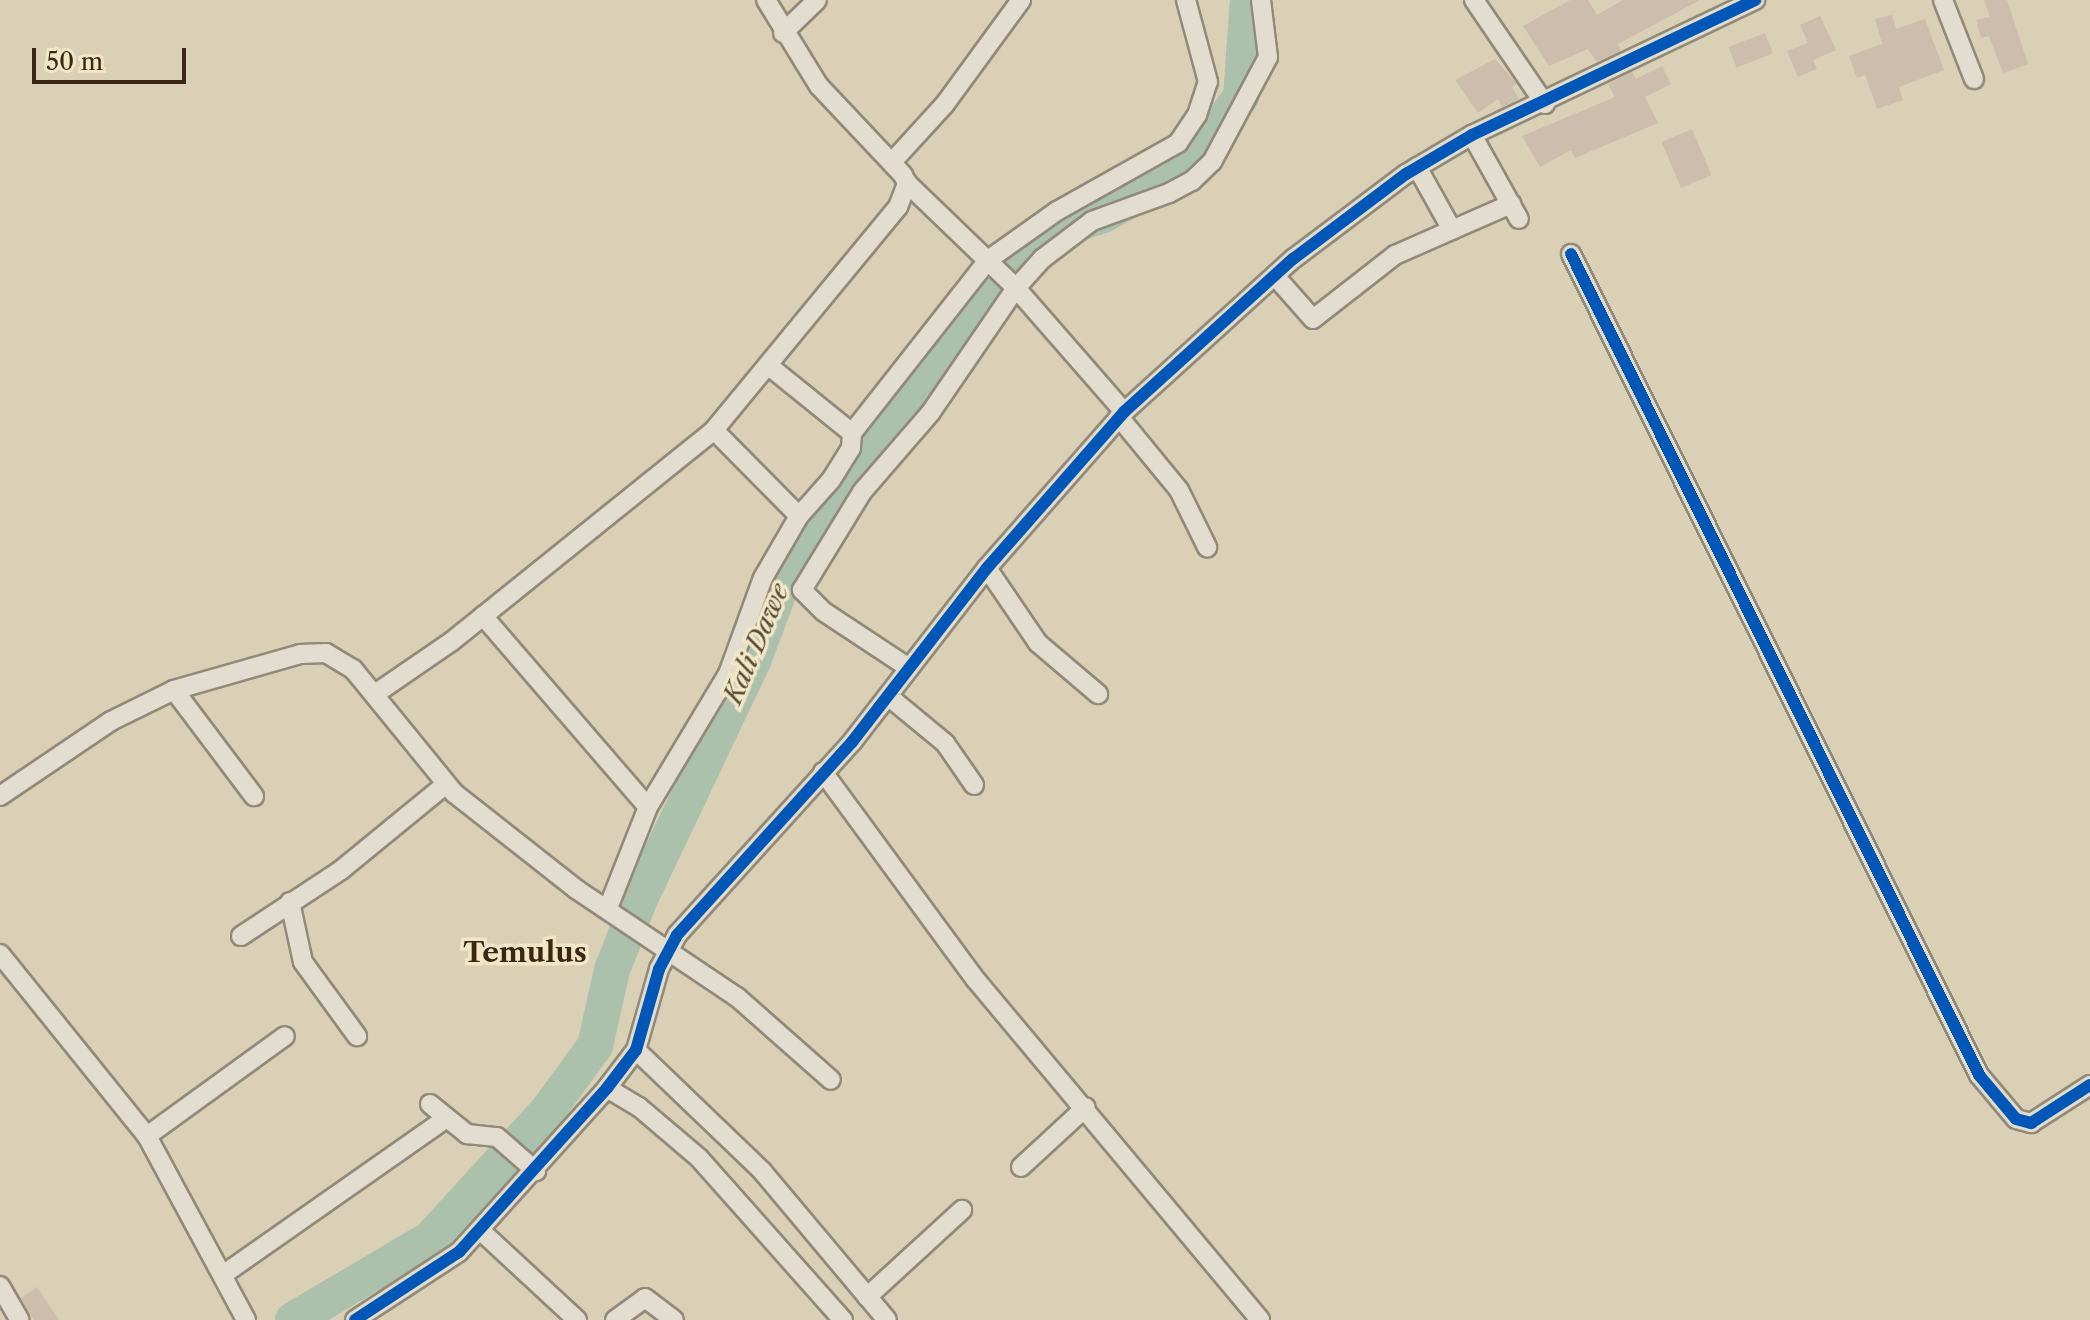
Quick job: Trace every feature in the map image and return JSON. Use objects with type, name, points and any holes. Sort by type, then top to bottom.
[{"type":"street","points":[[766,0],[783,33],[819,86],[893,161],[907,183],[1011,283],[1122,414],[1179,490],[1207,547]]},
{"type":"street","points":[[783,33],[817,0]]},
{"type":"street","points":[[893,161],[945,104],[1021,0]]},
{"type":"street","points":[[613,911],[648,807],[728,674],[763,578],[799,516],[844,459],[852,433],[989,262],[1057,211],[1178,143],[1197,115],[1208,82],[1186,0]]},
{"type":"street","points":[[909,668],[823,611],[802,590],[862,492],[961,372],[1011,283],[1092,221],[1169,193],[1212,162],[1268,57],[1261,0]]},
{"type":"street","points":[[1474,0],[1545,104]]},
{"type":"street","points":[[355,1320],[459,1252],[536,1171],[607,1088],[636,1050],[667,949],[734,866],[823,772],[888,696],[987,568],[1122,414],[1275,276],[1417,167],[1472,135],[1545,104],[1755,0]]},
{"type":"street","points":[[1943,0],[1974,79]]},
{"type":"street","points":[[1275,276],[1313,319],[1395,255],[1452,230],[1515,212],[1472,135]]},
{"type":"street","points":[[1417,167],[1452,230]]},
{"type":"street","points":[[375,694],[483,616],[714,430],[898,207],[907,183]]},
{"type":"street","points":[[1571,254],[1979,1075],[2016,1119],[2031,1123],[2090,1085]]},
{"type":"street","points":[[769,366],[852,433]]},
{"type":"street","points":[[714,430],[799,516]]},
{"type":"street","points":[[987,568],[1038,643],[1098,694]]},
{"type":"street","points":[[483,616],[648,807]]},
{"type":"street","points":[[0,796],[111,721],[174,690],[300,654],[326,653],[353,669],[445,785],[767,1021],[831,1080]]},
{"type":"street","points":[[174,690],[254,796]]},
{"type":"street","points":[[888,696],[945,743],[974,785]]},
{"type":"street","points":[[823,772],[976,980],[1086,1107],[1260,1320]]},
{"type":"street","points":[[241,936],[341,870],[445,785]]},
{"type":"street","points":[[290,902],[303,962],[357,1036]]},
{"type":"street","points":[[3,964],[147,1136],[224,1274],[238,1317]]},
{"type":"street","points":[[147,1136],[285,1036]]},
{"type":"street","points":[[636,1050],[762,1171],[887,1320]]},
{"type":"street","points":[[607,1088],[639,1107],[699,1158],[843,1320]]},
{"type":"street","points":[[430,1104],[467,1134],[485,1133],[512,1150],[536,1171]]},
{"type":"street","points":[[1021,1167],[1086,1107]]},
{"type":"street","points":[[224,1274],[447,1118]]},
{"type":"street","points":[[867,1297],[962,1210]]},
{"type":"street","points":[[481,1231],[577,1320]]},
{"type":"street","points":[[0,1286],[20,1320]]},
{"type":"street","points":[[615,1320],[645,1298],[674,1320]]},
{"type":"building","points":[[1570,0],[1588,0],[1597,15],[1623,0],[1700,0],[1618,44],[1621,51],[1597,62],[1588,49],[1549,66],[1523,26]]},
{"type":"building","points":[[1984,0],[2007,0],[2028,64],[2003,73],[1989,36],[1981,38],[1976,20],[1990,17]]},
{"type":"building","points":[[1892,15],[1896,29],[1925,19],[1944,70],[1899,87],[1903,100],[1877,109],[1865,75],[1857,78],[1849,56],[1882,44],[1875,19]]},
{"type":"building","points":[[1820,16],[1836,50],[1813,60],[1817,69],[1798,77],[1787,51],[1808,43],[1800,25]]},
{"type":"building","points":[[1765,33],[1773,54],[1736,68],[1729,47]]},
{"type":"building","points":[[1495,59],[1517,84],[1512,87],[1519,99],[1502,107],[1498,99],[1478,113],[1455,80]]},
{"type":"building","points":[[1662,66],[1671,84],[1645,97],[1658,123],[1575,158],[1571,150],[1540,167],[1522,136],[1615,97],[1608,84],[1632,72],[1636,79]]},
{"type":"building","points":[[1692,129],[1712,175],[1681,188],[1662,142]]},
{"type":"building","points":[[37,1287],[59,1320],[34,1320],[21,1298]]},
{"type":"waterway","name":"Kali Dawe","points":[[293,1320],[430,1239],[549,1109],[595,1046],[612,970],[639,901],[753,661],[784,578],[826,506],[902,409],[995,274],[1042,236],[1103,215],[1174,176],[1208,140],[1241,97],[1248,0]]},
{"type":"cycle path","points":[[355,1320],[459,1252],[607,1088],[636,1050],[659,969],[677,935],[852,742],[987,568],[1124,412],[1293,259],[1406,174],[1472,135],[1755,0]]},
{"type":"cycle path","points":[[1571,254],[1979,1075],[2016,1119],[2031,1123],[2090,1085]]},
{"type":"district","name":"Temulus","points":[[525,952]]}]
